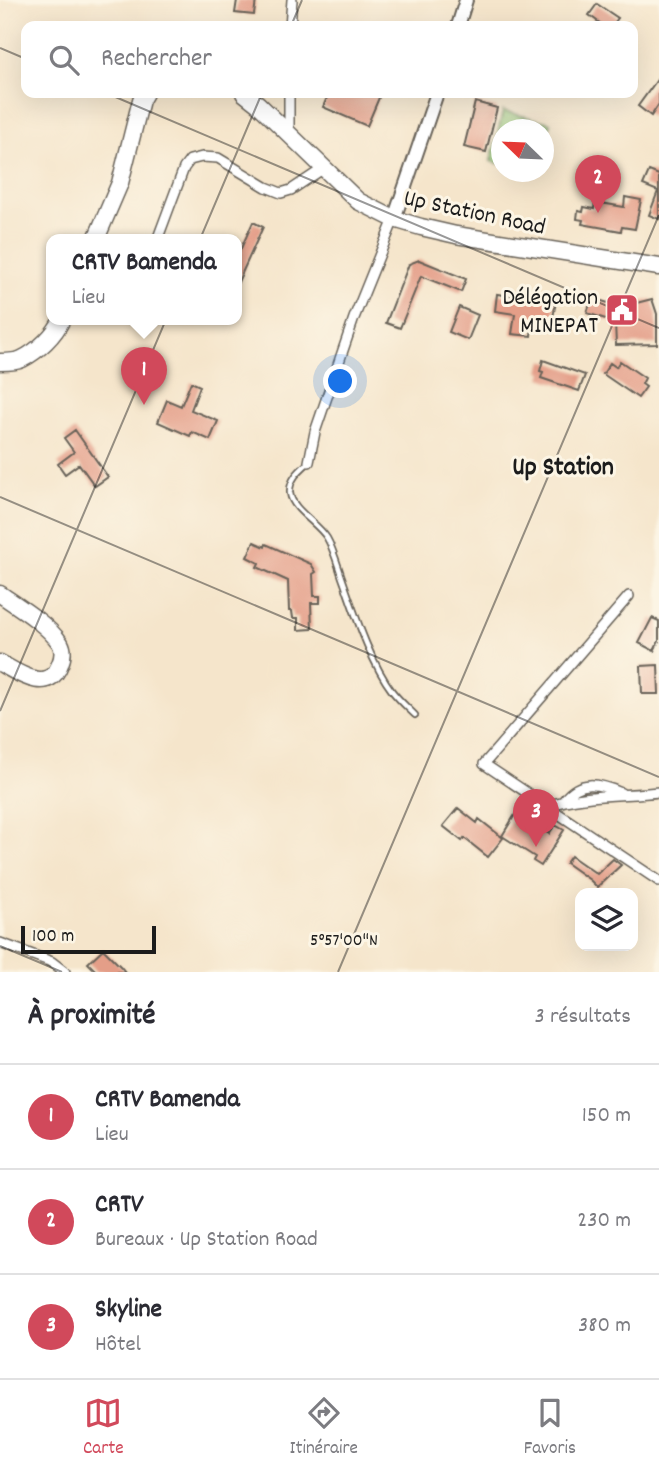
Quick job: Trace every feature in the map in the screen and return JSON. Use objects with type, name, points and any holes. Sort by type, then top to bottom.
[{"type":"highway","points":[[98,234],[120,183],[142,98]]},
{"type":"highway","name":"Up Station Road","points":[[250,98],[358,201],[394,219],[456,235],[659,267]]},
{"type":"highway","points":[[0,362],[20,360],[40,348],[59,325]]},
{"type":"highway","points":[[0,594],[53,635],[62,646],[62,657],[58,670],[48,679],[34,680],[0,663]]},
{"type":"main road","points":[[459,21],[466,0]]},
{"type":"main road","points":[[394,219],[435,98]]},
{"type":"street","points":[[290,21],[292,0]]},
{"type":"street","points":[[289,98],[289,134]]},
{"type":"street","points":[[159,234],[184,168],[190,160],[202,157],[218,158],[281,193],[291,190],[324,168]]},
{"type":"street","points":[[309,461],[315,432],[350,330],[394,219]]},
{"type":"street","points":[[629,596],[484,764],[659,881]]},
{"type":"street","points":[[547,806],[564,800],[659,792]]},
{"type":"street","points":[[0,943],[52,962],[65,972]]},
{"type":"lane","points":[[309,461],[298,471],[291,483],[290,494],[295,505],[327,538],[376,663],[392,691],[415,715]]},
{"type":"green space","points":[[503,111],[535,119],[501,119]]},
{"type":"building","points":[[237,0],[256,0],[254,15],[235,13]]},
{"type":"building","points":[[597,4],[618,18],[616,21],[597,21],[589,15]]},
{"type":"building","points":[[659,77],[659,104],[651,116],[638,106]]},
{"type":"building","points":[[327,98],[379,98],[367,126],[323,107]]},
{"type":"building","points":[[475,102],[497,108],[494,119],[491,119],[486,152],[464,147]]},
{"type":"building","points":[[649,171],[659,175],[659,219],[649,215],[658,191],[643,185]]},
{"type":"building","points":[[625,197],[641,200],[635,229],[622,227],[621,231],[582,224],[583,220],[577,219],[578,211],[583,212],[584,207],[594,209],[595,202],[624,207]]},
{"type":"building","points":[[253,222],[263,227],[242,273],[242,246]]},
{"type":"building","points":[[419,260],[466,279],[461,292],[421,276],[400,328],[386,323],[409,264]]},
{"type":"building","points":[[519,289],[535,292],[535,298],[556,301],[553,318],[533,316],[531,336],[512,334],[515,314],[495,311],[497,294],[518,297]]},
{"type":"building","points":[[592,298],[621,307],[652,299],[657,314],[657,344],[616,345],[615,322],[587,313]]},
{"type":"building","points":[[459,307],[478,315],[468,340],[449,332]]},
{"type":"building","points":[[543,360],[585,375],[579,391],[541,378]]},
{"type":"building","points":[[620,361],[645,378],[642,384],[646,387],[638,398],[603,374],[610,363],[616,367]]},
{"type":"building","points":[[191,382],[200,386],[191,410],[218,421],[210,440],[192,432],[190,436],[158,422],[167,400],[181,406]]},
{"type":"building","points":[[75,430],[108,477],[95,486],[79,464],[65,474],[58,464],[74,452],[64,438]]},
{"type":"building","points":[[254,542],[265,547],[266,544],[311,564],[316,572],[313,574],[314,596],[320,596],[320,603],[311,603],[312,629],[298,630],[298,618],[293,618],[292,611],[289,611],[288,581],[257,567],[259,563],[247,557]]},
{"type":"building","points":[[652,618],[659,621],[659,641],[654,651],[639,643]]},
{"type":"building","points":[[658,665],[659,694],[642,694],[641,666]]},
{"type":"building","points":[[458,808],[477,823],[479,819],[503,838],[488,857],[443,826]]},
{"type":"building","points":[[516,813],[549,834],[555,825],[564,830],[541,866],[533,861],[535,857],[502,836]]},
{"type":"building","points":[[571,856],[597,874],[613,859],[621,865],[597,887],[566,863]]},
{"type":"building","points":[[103,949],[125,972],[97,972],[88,963]]},
{"type":"place","name":"CRTV","points":[[598,213]]},
{"type":"place","name":"Délégation MINEPAT","points":[[622,310]]},
{"type":"place","name":"CRTV Bamenda","points":[[144,405]]},
{"type":"place","name":"Skyline","points":[[536,847]]},
{"type":"district","name":"Up Station","points":[[563,465]]}]
